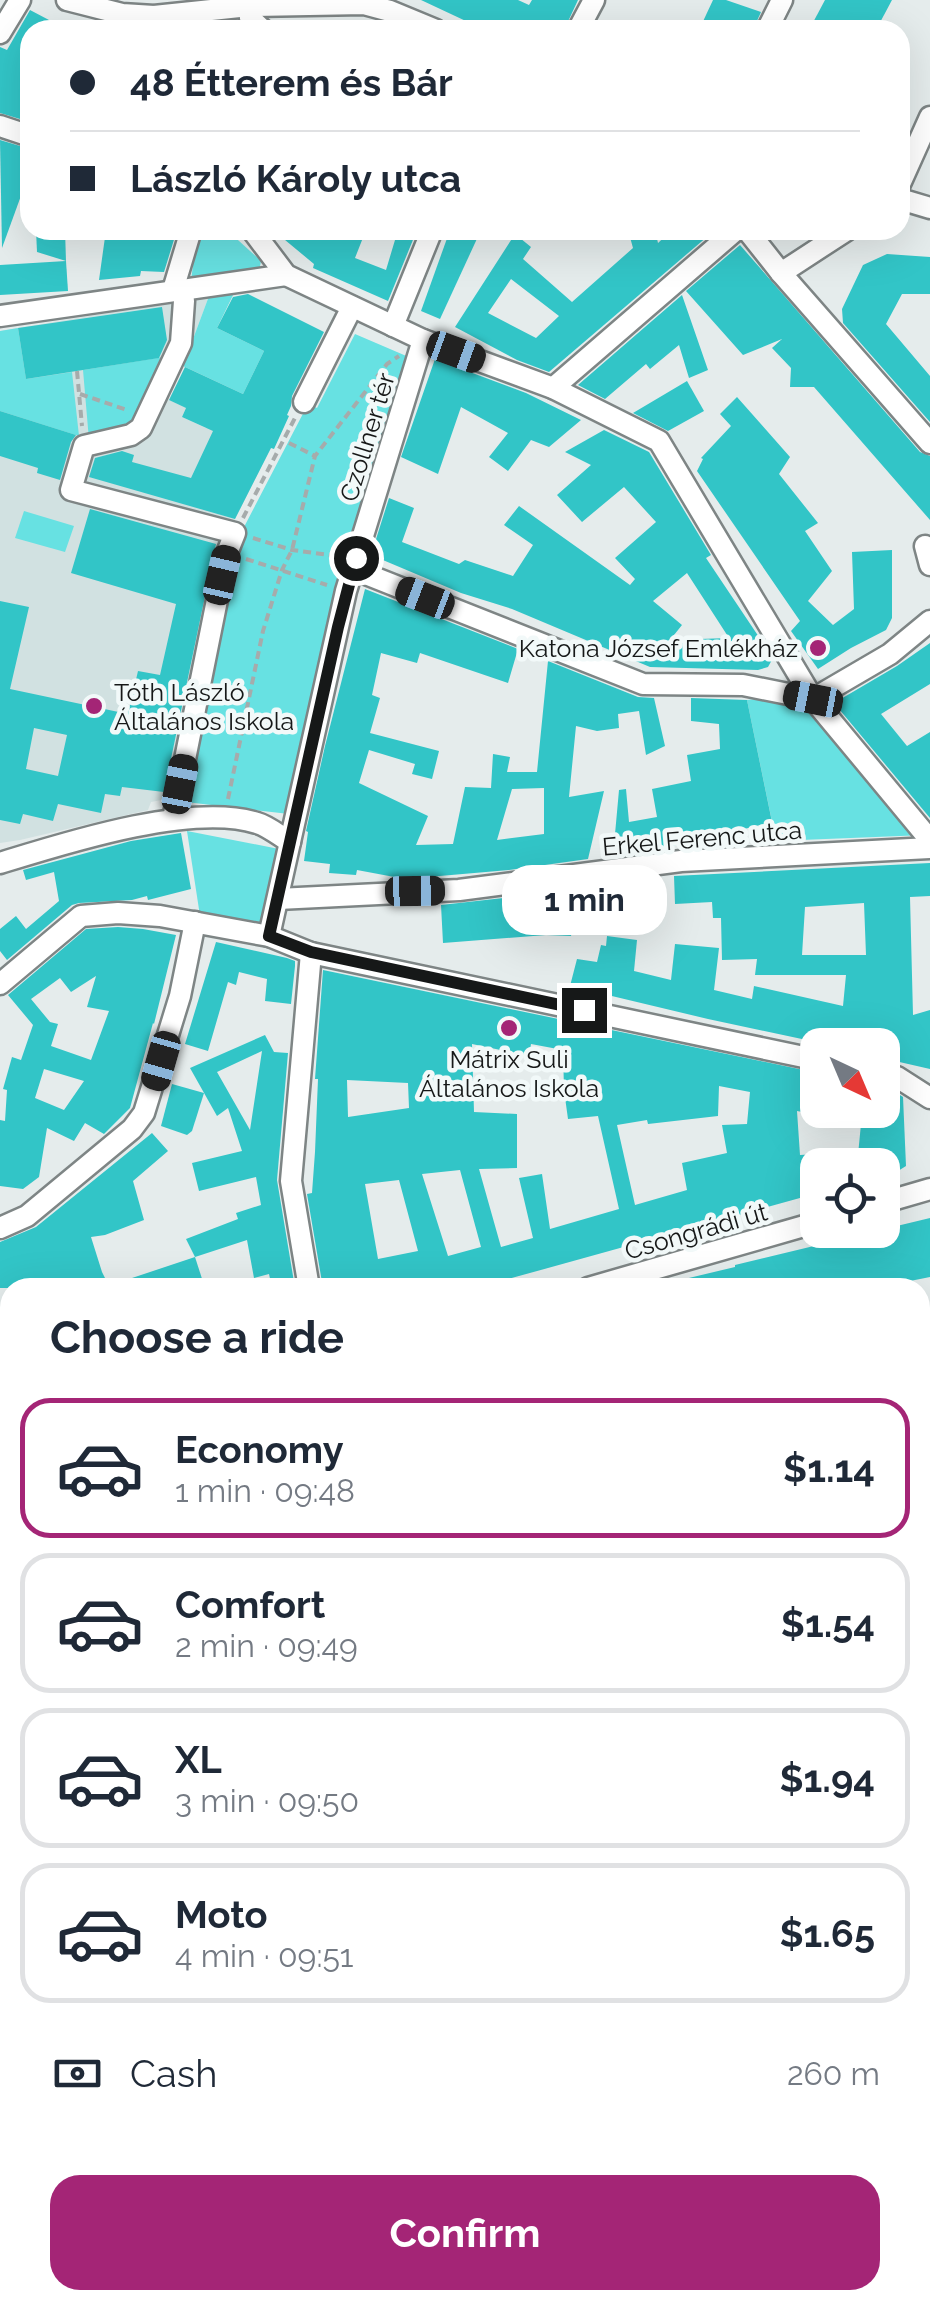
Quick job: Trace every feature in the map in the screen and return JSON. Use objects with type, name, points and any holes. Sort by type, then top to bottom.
[{"type":"street","points":[[0,33],[20,0]]},
{"type":"street","points":[[67,0],[122,20]]},
{"type":"street","points":[[137,20],[196,6],[299,2],[364,4],[412,20]]},
{"type":"street","points":[[234,20],[242,6]]},
{"type":"street","points":[[242,6],[252,20]]},
{"type":"street","points":[[910,162],[930,118]]},
{"type":"street","points":[[173,820],[227,553],[235,532],[70,490],[84,446],[131,435],[141,428],[181,343],[179,296],[189,240]]},
{"type":"street","points":[[260,240],[286,275],[424,340],[553,388],[659,440],[813,699],[930,840]]},
{"type":"street","points":[[393,326],[428,240]]},
{"type":"street","points":[[553,388],[724,240]]},
{"type":"street","points":[[755,240],[930,443]]},
{"type":"street","points":[[781,274],[832,240]]},
{"type":"street","points":[[0,316],[179,296],[286,275]]},
{"type":"street","points":[[304,402],[352,308]]},
{"type":"street","name":"Czollner tér","points":[[278,899],[346,591],[424,340]]},
{"type":"street","points":[[354,564],[643,684],[743,686],[813,699],[890,654],[930,620]]},
{"type":"street","points":[[0,863],[66,842],[173,820],[224,818],[258,823],[290,842]]},
{"type":"street","name":"Erkel Ferenc utca","points":[[278,899],[460,890],[681,861],[930,848]]},
{"type":"street","points":[[269,936],[278,899]]},
{"type":"street","points":[[0,984],[81,916],[160,916],[269,936],[311,952],[800,1056]]},
{"type":"street","points":[[0,1228],[27,1216],[132,1129],[144,1113],[180,996],[195,922]]},
{"type":"street","points":[[307,1278],[291,1182],[311,952]]},
{"type":"street","points":[[900,1079],[930,1098]]},
{"type":"street","points":[[900,1198],[930,1189]]},
{"type":"street","name":"Csongrádi út","points":[[643,1278],[800,1228]]},
{"type":"path","points":[[224,818],[263,630],[292,550],[315,456],[387,364],[424,340]]},
{"type":"path","points":[[78,371],[84,446]]},
{"type":"path","points":[[80,394],[137,413]]},
{"type":"path","points":[[304,402],[235,532],[354,564]]},
{"type":"path","points":[[289,443],[315,456]]},
{"type":"path","points":[[227,553],[346,591]]},
{"type":"shaded area","points":[[197,240],[238,240],[261,261],[259,272],[191,280]]},
{"type":"shaded area","points":[[236,289],[217,328],[264,351],[243,394],[183,366],[209,296]]},
{"type":"shaded area","points":[[209,296],[168,399],[186,408],[182,417],[206,428],[210,419],[271,448],[225,547],[172,798],[151,802],[148,810],[0,843],[0,331]]},
{"type":"shaded area","points":[[18,328],[26,379],[72,372],[79,436],[0,411],[0,331]]},
{"type":"shaded area","points":[[355,334],[411,358],[289,814],[186,802],[230,560],[308,404],[317,408]]},
{"type":"shaded area","points":[[170,356],[152,376],[130,427],[89,440],[83,370]]},
{"type":"shaded area","points":[[24,511],[74,526],[65,552],[15,538]]},
{"type":"shaded area","points":[[816,693],[925,835],[776,841],[747,700]]},
{"type":"shaded area","points":[[187,831],[279,849],[262,925],[200,916]]},
{"type":"building","points":[[421,0],[518,0],[529,5],[532,0],[578,0],[569,20],[464,20]]},
{"type":"building","points":[[713,0],[726,0],[761,12],[757,20],[704,20]]},
{"type":"building","points":[[825,0],[892,0],[881,20],[814,20]]},
{"type":"building","points":[[30,10],[49,20],[24,20]]},
{"type":"building","points":[[20,27],[20,119],[0,113],[0,47],[7,50]]},
{"type":"building","points":[[0,140],[20,146],[20,198],[2,248]]},
{"type":"building","points":[[36,240],[65,240],[66,261],[37,252]]},
{"type":"building","points":[[105,240],[174,240],[164,272],[141,271],[140,276],[99,280]]},
{"type":"building","points":[[285,240],[362,240],[355,258],[386,270],[395,240],[413,240],[388,301],[313,268],[314,264]]},
{"type":"building","points":[[446,240],[476,240],[440,319],[421,311]]},
{"type":"building","points":[[511,240],[522,240],[531,247],[523,259],[572,302],[633,248],[631,240],[703,240],[549,372],[455,327]],"holes":[[[511,279],[559,316],[536,338],[488,313]]]},
{"type":"building","points":[[740,245],[920,452],[930,456],[930,520],[814,387],[790,387],[791,368],[772,348],[782,339],[743,355],[686,291]]},
{"type":"building","points":[[887,254],[930,257],[930,294],[902,294],[886,324],[930,376],[930,422],[843,323],[842,309],[863,265]]},
{"type":"building","points":[[66,261],[68,291],[0,295],[0,265]]},
{"type":"building","points":[[248,294],[324,332],[292,396],[289,416],[274,449],[271,448],[235,519],[89,477],[95,458],[122,451],[134,455],[132,462],[191,478],[213,431],[182,417],[186,408],[169,400],[185,367],[243,394],[264,351],[217,328],[233,297]]},
{"type":"building","points":[[682,295],[708,370],[689,378],[679,345],[650,369],[646,364],[605,399],[578,385]]},
{"type":"building","points":[[162,307],[167,340],[159,358],[26,379],[18,328]]},
{"type":"building","points":[[435,359],[526,393],[581,420],[549,447],[531,440],[508,471],[489,457],[508,433],[461,407],[438,474],[401,457]]},
{"type":"building","points":[[687,381],[704,411],[668,431],[633,413]]},
{"type":"building","points":[[737,397],[790,457],[779,474],[818,523],[805,531],[832,571],[808,601],[833,625],[854,609],[852,552],[892,550],[892,618],[886,630],[818,669],[791,631],[800,621],[697,471],[701,458],[731,426],[720,414]]},
{"type":"building","points":[[0,411],[76,435],[60,480],[0,456]]},
{"type":"building","points":[[604,430],[649,452],[711,555],[706,558],[773,658],[768,667],[650,667],[371,555],[389,498],[414,508],[402,542],[459,564],[465,560],[513,576],[533,545],[504,525],[519,506],[630,585],[635,579],[615,558],[656,522],[624,487],[582,522],[557,495],[591,465],[565,452]],"holes":[[[687,573],[729,638],[670,640],[682,625],[653,601]]]},
{"type":"building","points":[[90,509],[216,544],[164,792],[122,787],[120,796],[105,794],[101,813],[58,804],[53,821],[23,814],[20,824],[0,820],[0,601],[29,607],[10,689],[128,714],[138,671],[160,675],[176,604],[71,573]],"holes":[[[34,728],[67,735],[58,776],[26,769]]]},
{"type":"building","points":[[365,589],[518,649],[508,683],[420,653],[417,663],[381,653],[372,695],[380,698],[370,733],[439,751],[432,779],[412,774],[415,764],[369,750],[359,783],[428,816],[416,845],[453,844],[465,787],[491,788],[493,754],[510,757],[507,772],[537,772],[548,661],[638,697],[654,698],[665,746],[646,755],[639,711],[618,714],[619,728],[597,731],[576,726],[569,797],[604,791],[588,859],[405,879],[357,870],[356,875],[329,873],[330,864],[304,861],[306,831]],"holes":[[[544,788],[544,834],[497,840],[512,789]]]},
{"type":"building","points":[[930,643],[930,684],[881,714],[907,746],[930,732],[930,818],[834,703]]},
{"type":"building","points":[[691,698],[747,700],[772,822],[689,843],[613,856],[619,790],[626,789],[629,822],[657,817],[652,789],[691,781],[687,755],[720,749],[719,724],[691,721]]},
{"type":"building","points":[[181,833],[191,889],[148,900],[147,896],[72,905],[7,960],[0,951],[0,929],[16,916],[26,929],[59,901],[54,872],[26,880],[23,870],[131,841]]},
{"type":"building","points":[[930,863],[930,896],[910,897],[913,1015],[930,1010],[930,1069],[900,1062],[900,1028],[800,1028],[800,1039],[570,986],[577,959],[597,962],[607,936],[637,940],[634,971],[671,980],[675,944],[719,948],[714,990],[752,999],[754,986],[843,1006],[846,975],[755,975],[757,959],[722,960],[721,918],[713,918],[712,902],[675,904],[674,876]],"holes":[[[864,903],[866,955],[802,955],[805,907]]]},
{"type":"building","points":[[641,883],[638,922],[608,924],[611,884]]},
{"type":"building","points":[[582,889],[571,936],[443,943],[441,905]]},
{"type":"building","points":[[118,927],[176,935],[130,1108],[104,1134],[85,1123],[74,1141],[47,1128],[39,1177],[23,1189],[0,1186],[0,1120],[5,1121],[7,1090],[3,1089],[12,1057],[21,1060],[33,1025],[8,995],[86,929]],"holes":[[[96,976],[87,1007],[109,1011],[91,1060],[51,1046],[58,1024],[50,1022],[31,999],[60,978],[71,992]],[[44,1069],[84,1081],[64,1110],[35,1098]]]},
{"type":"building","points":[[216,942],[287,958],[295,961],[295,966],[291,1004],[265,1001],[267,979],[239,972],[236,985],[228,982],[208,1051],[185,1044]]},
{"type":"building","points":[[323,970],[800,1069],[800,1198],[512,1278],[321,1278],[307,1194],[312,1193],[315,1079]],"holes":[[[472,1044],[529,1056],[531,1044],[563,1050],[568,1119],[598,1116],[619,1209],[550,1229],[542,1174],[519,1178],[533,1238],[501,1247],[479,1169],[517,1168],[517,1114],[474,1112]],[[347,1080],[408,1083],[409,1108],[348,1117]],[[719,1086],[750,1092],[747,1124],[722,1125],[727,1153],[682,1163],[687,1190],[635,1205],[617,1125],[718,1116]],[[460,1170],[481,1247],[448,1256],[422,1174]],[[399,1180],[418,1251],[378,1259],[365,1184]]]},
{"type":"building","points":[[265,1035],[274,1052],[288,1053],[277,1180],[293,1278],[270,1278],[269,1274],[254,1278],[247,1240],[195,1257],[186,1239],[238,1219],[236,1213],[261,1205],[256,1177],[199,1191],[192,1163],[242,1151],[228,1108],[217,1116],[190,1068]],"holes":[[[262,1051],[250,1130],[217,1072]]]},
{"type":"building","points":[[172,1084],[204,1093],[192,1131],[187,1135],[161,1126]]},
{"type":"building","points":[[900,1095],[903,1097],[906,1166],[900,1170],[900,1148],[859,1148],[861,1128],[900,1128]]},
{"type":"building","points":[[152,1133],[168,1151],[133,1181],[144,1220],[91,1237],[105,1278],[0,1278],[0,1242],[36,1227]]},
{"type":"building","points":[[930,1218],[930,1277],[689,1278],[806,1248],[900,1248],[900,1225]]},
{"type":"building","points":[[195,1257],[202,1278],[132,1278]]},
{"type":"place","name":"Katona József Emlékház","points":[[818,648]]},
{"type":"place","name":"Tóth László Általános Iskola","points":[[94,706]]},
{"type":"place","name":"Mátrix Suli Általános Iskola","points":[[509,1028]]},
{"type":"route","points":[[356,558],[269,936],[311,952],[584,1010]]}]
